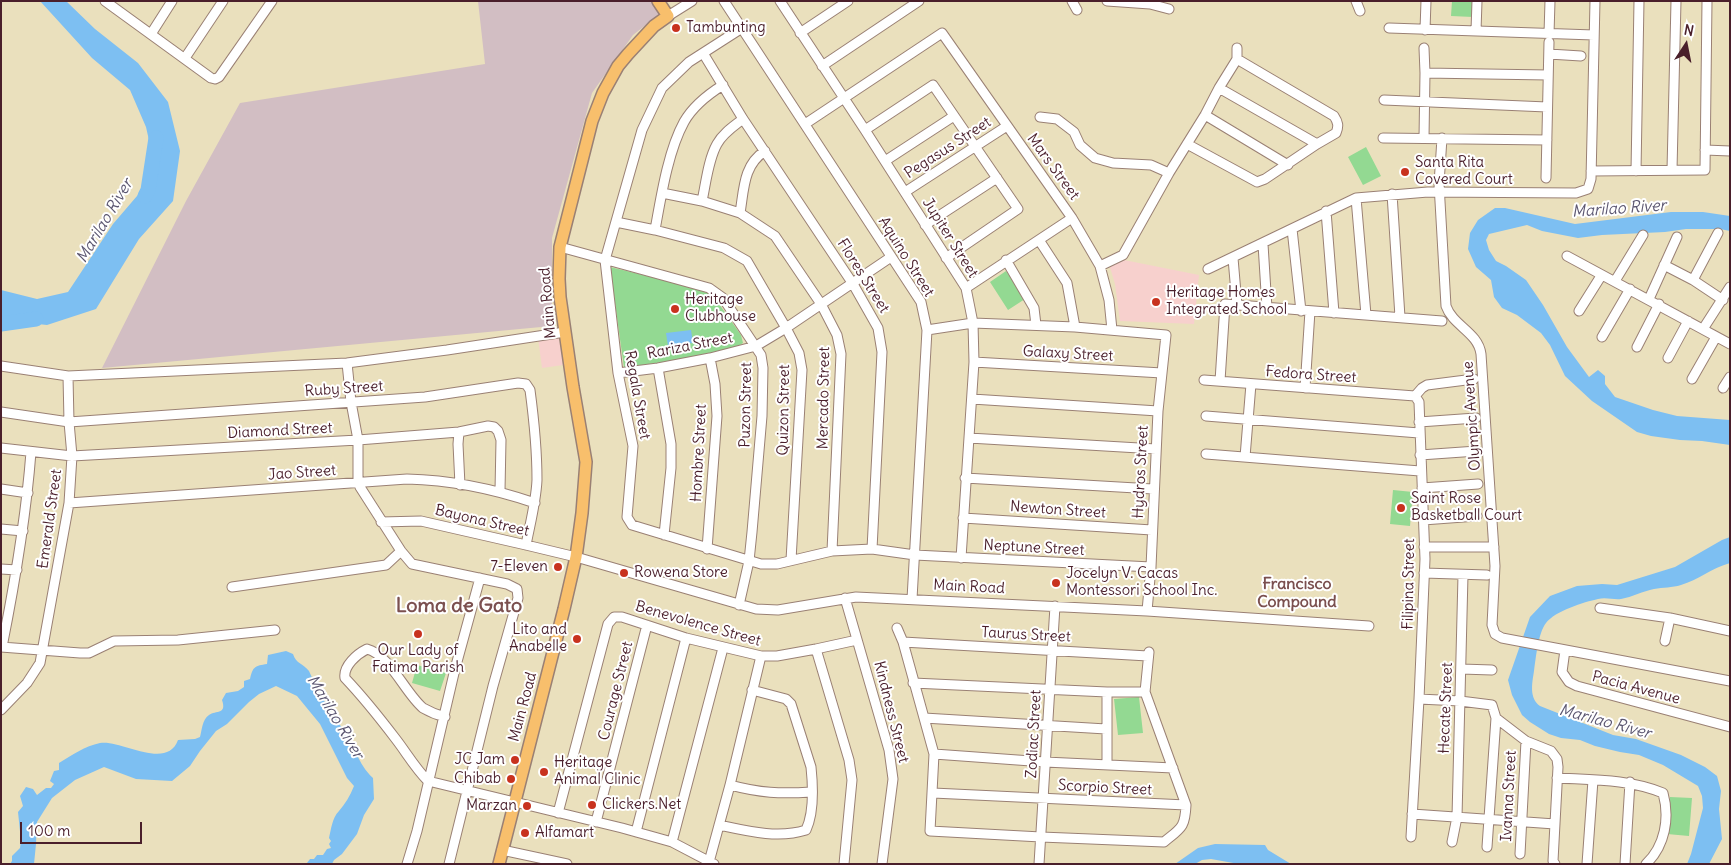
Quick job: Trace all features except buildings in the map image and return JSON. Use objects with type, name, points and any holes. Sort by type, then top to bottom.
[{"type":"main road","points":[[658,1],[668,16]]},
{"type":"main road","name":"Main Road","points":[[499,864],[564,609],[576,557],[582,513],[586,462],[559,288],[560,247],[592,121],[603,93],[618,66],[628,54],[654,26],[668,16]]},
{"type":"street","points":[[105,1],[215,79],[219,77],[272,1]]},
{"type":"street","points":[[151,34],[172,1]]},
{"type":"street","points":[[185,58],[224,1]]},
{"type":"street","points":[[668,16],[692,1]]},
{"type":"street","name":"Aquino Street","points":[[724,1],[920,302],[927,330],[912,599]]},
{"type":"street","points":[[800,33],[848,1]]},
{"type":"street","points":[[822,66],[919,1]]},
{"type":"street","points":[[1107,1],[1151,3],[1169,9]]},
{"type":"street","points":[[1356,1],[1360,11]]},
{"type":"street","points":[[1425,30],[1426,1]]},
{"type":"street","points":[[1476,31],[1477,1]]},
{"type":"street","points":[[1546,178],[1550,1]]},
{"type":"street","points":[[1208,269],[1356,198],[1439,192],[1582,192],[1590,186],[1595,1]]},
{"type":"street","points":[[1636,171],[1639,1]]},
{"type":"street","points":[[1672,170],[1676,1]]},
{"type":"street","points":[[1591,171],[1705,170],[1707,1]]},
{"type":"street","name":"Jupiter Street","points":[[781,2],[843,99],[885,160],[966,288],[973,324],[974,362],[961,558]]},
{"type":"street","name":"Regala Street","points":[[742,28],[702,52],[662,88],[642,130],[605,260],[618,373],[632,446],[627,517],[632,525],[761,564],[777,564],[832,551],[872,549],[915,555]]},
{"type":"street","points":[[1389,28],[1476,31],[1549,38],[1594,35]]},
{"type":"street","name":"Mars Street","points":[[843,99],[942,33],[1072,218],[1100,266],[1109,300],[1112,330]]},
{"type":"street","points":[[1100,266],[1123,255],[1237,58],[1237,48]]},
{"type":"street","points":[[1424,48],[1426,73],[1424,138]]},
{"type":"street","name":"Flores Street","points":[[702,52],[743,119],[853,284],[878,328],[882,352],[872,549]]},
{"type":"street","points":[[1549,54],[1581,56]]},
{"type":"street","points":[[1187,144],[1257,182],[1261,182],[1336,133],[1338,128],[1334,116],[1237,58]]},
{"type":"street","points":[[1426,73],[1548,75]]},
{"type":"street","points":[[655,230],[675,143],[684,122],[699,103],[722,85]]},
{"type":"street","points":[[865,130],[933,85],[1018,209],[946,258]]},
{"type":"street","points":[[1219,88],[1317,144]]},
{"type":"street","points":[[804,124],[843,99]]},
{"type":"street","points":[[1384,100],[1548,107]]},
{"type":"street","points":[[1205,115],[1288,165]]},
{"type":"street","points":[[885,160],[954,116]]},
{"type":"street","points":[[1040,117],[1054,118],[1074,132],[1080,145],[1095,158],[1113,163],[1151,166],[1169,173]]},
{"type":"street","points":[[702,201],[710,163],[717,144],[728,131],[743,119]]},
{"type":"street","name":"Pegasus Street","points":[[905,192],[1006,126]]},
{"type":"street","points":[[1383,138],[1547,140]]},
{"type":"street","name":"Olympic Avenue","points":[[1442,138],[1439,192],[1446,306],[1452,317],[1474,337],[1480,347],[1481,354],[1494,546],[1495,583],[1492,625],[1495,634],[1502,638],[1730,681]]},
{"type":"street","points":[[1705,150],[1730,151]]},
{"type":"street","points":[[740,213],[749,168],[758,156],[765,151]]},
{"type":"street","points":[[925,225],[997,178]]},
{"type":"street","name":"Mercado Street","points":[[662,193],[702,201],[740,213],[776,236],[821,304],[837,335],[841,354],[832,551]]},
{"type":"street","points":[[1392,194],[1400,317]]},
{"type":"street","points":[[1356,198],[1366,315]]},
{"type":"street","points":[[1326,211],[1334,313]]},
{"type":"street","points":[[966,288],[1072,218]]},
{"type":"street","name":"Quizon Street","points":[[616,222],[724,248],[747,261],[799,353],[802,370],[791,560]]},
{"type":"street","points":[[1292,229],[1306,311],[1305,388]]},
{"type":"street","points":[[1693,280],[1718,233]]},
{"type":"street","points":[[1615,281],[1643,235]]},
{"type":"street","points":[[1649,299],[1677,237]]},
{"type":"street","points":[[1039,240],[1067,284],[1074,327]]},
{"type":"street","points":[[1263,244],[1267,308]]},
{"type":"street","name":"Puzon Street","points":[[560,247],[709,288],[723,298],[761,355],[763,368],[762,406],[749,561],[739,605]]},
{"type":"street","points":[[1567,256],[1730,344]]},
{"type":"street","name":"Rariza Street","points":[[618,373],[658,368],[710,358],[756,346],[853,284],[891,257]]},
{"type":"street","points":[[1233,258],[1237,305]]},
{"type":"street","points":[[1006,260],[1034,308],[1036,325]]},
{"type":"street","points":[[1664,265],[1693,280],[1723,300]]},
{"type":"street","points":[[1579,311],[1601,276]]},
{"type":"street","points":[[1703,329],[1730,287]]},
{"type":"street","points":[[1602,337],[1630,289]]},
{"type":"street","points":[[1220,381],[1225,304],[1442,321]]},
{"type":"street","points":[[1637,347],[1659,304]]},
{"type":"street","points":[[1668,358],[1688,321]]},
{"type":"street","points":[[927,330],[973,324],[1036,325],[1112,330]]},
{"type":"street","name":"Hydros Street","points":[[1112,330],[1166,335],[1158,412],[1151,567],[1147,611]]},
{"type":"street","points":[[1,366],[68,376],[347,363],[565,332]]},
{"type":"street","points":[[1692,379],[1716,337]]},
{"type":"street","name":"Hombre Street","points":[[707,549],[717,416],[715,384],[710,358]]},
{"type":"street","name":"Galaxy Street","points":[[974,362],[1162,373]]},
{"type":"street","points":[[347,363],[351,402],[358,440],[358,482],[381,522],[401,551],[412,564],[507,584],[517,589],[518,598],[449,864]]},
{"type":"street","points":[[658,368],[670,444],[671,468],[664,535]]},
{"type":"street","name":"Emerald Street","points":[[1,710],[27,683],[40,663],[69,503],[72,456],[68,376]]},
{"type":"street","points":[[1723,388],[1730,377]]},
{"type":"street","points":[[1415,396],[1426,385],[1474,379]]},
{"type":"street","name":"Fedora Street","points":[[1204,380],[1415,396]]},
{"type":"street","name":"Ruby Street","points":[[1,412],[69,422],[425,396],[518,383],[526,384],[530,390],[536,435],[537,481],[526,545]]},
{"type":"street","points":[[1246,457],[1251,384]]},
{"type":"street","name":"Filipina Street","points":[[1411,837],[1424,573],[1418,402],[1415,396]]},
{"type":"street","points":[[972,399],[1158,412]]},
{"type":"street","points":[[1206,416],[1419,433]]},
{"type":"street","points":[[1419,422],[1476,418]]},
{"type":"street","name":"Diamond Street","points":[[1,448],[72,456],[358,440],[459,432],[488,426],[494,427],[498,431],[501,440],[500,491]]},
{"type":"street","points":[[459,432],[460,485]]},
{"type":"street","points":[[969,438],[1156,448]]},
{"type":"street","points":[[1420,455],[1477,451]]},
{"type":"street","points":[[31,452],[23,531],[17,570],[5,610],[2,647],[42,651],[89,652],[114,641],[178,640],[275,630]]},
{"type":"street","points":[[1206,454],[1420,471]]},
{"type":"street","points":[[965,478],[1154,489]]},
{"type":"street","name":"Jao Street","points":[[69,503],[358,482],[426,479],[500,491],[534,503]]},
{"type":"street","points":[[1422,488],[1478,484]]},
{"type":"street","points":[[1,489],[28,493]]},
{"type":"street","points":[[1423,520],[1477,516]]},
{"type":"street","name":"Newton Street","points":[[963,518],[1152,530]]},
{"type":"street","name":"Bayona Street","points":[[381,522],[421,521],[576,557]]},
{"type":"street","points":[[1,529],[23,531]]},
{"type":"street","points":[[1424,547],[1494,546]]},
{"type":"street","points":[[232,588],[386,565],[401,551]]},
{"type":"street","name":"Neptune Street","points":[[915,555],[1151,567]]},
{"type":"street","name":"Main Road","points":[[576,557],[739,605],[778,610],[856,597],[1147,611],[1368,626]]},
{"type":"street","points":[[1,568],[17,570]]},
{"type":"street","points":[[1424,573],[1487,575]]},
{"type":"street","name":"Hecate Street","points":[[1452,842],[1456,817],[1463,575]]},
{"type":"street","points":[[407,864],[417,831],[455,669],[480,578]]},
{"type":"street","name":"Kindness Street","points":[[845,598],[889,750],[893,779],[882,864]]},
{"type":"street","name":"Zodiac Street","points":[[1039,864],[1055,606]]},
{"type":"street","points":[[1600,608],[1670,618],[1730,631]]},
{"type":"street","name":"Benevolence Street","points":[[558,813],[608,624],[614,617],[622,617],[686,638],[761,656],[777,656],[816,650],[857,640]]},
{"type":"street","points":[[1665,641],[1670,618]]},
{"type":"street","name":"Courage Street","points":[[596,822],[647,624]]},
{"type":"street","points":[[897,628],[902,642],[913,683],[934,754],[930,831],[1041,838],[1164,842],[1181,828],[1184,822],[1186,806],[1145,692],[913,683]]},
{"type":"street","points":[[636,832],[686,638]]},
{"type":"street","name":"Taurus Street","points":[[902,642],[1149,654],[1145,692]]},
{"type":"street","points":[[672,842],[723,648]]},
{"type":"street","points":[[444,717],[423,708],[375,651],[368,649],[362,652],[346,667],[344,672],[345,678],[371,707],[418,772],[428,781],[672,842],[712,863],[719,825],[761,656]]},
{"type":"street","points":[[816,650],[849,760],[852,780],[844,864]]},
{"type":"street","name":"Pacia Avenue","points":[[1565,650],[1562,672],[1569,682],[1577,686],[1730,727]]},
{"type":"street","points":[[1461,669],[1492,670]]},
{"type":"street","points":[[719,825],[746,831],[778,834],[797,833],[806,830],[810,823],[812,792],[810,767],[791,704],[786,699],[752,690]]},
{"type":"street","points":[[1107,692],[1107,765]]},
{"type":"street","points":[[1419,699],[1492,705],[1496,718],[1487,847]]},
{"type":"street","points":[[924,718],[1106,729]]},
{"type":"street","points":[[1496,718],[1526,741],[1552,751],[1557,759],[1558,778],[1554,862]]},
{"type":"street","name":"Ivanna Street","points":[[1520,854],[1526,741]]},
{"type":"street","points":[[934,754],[1172,768]]},
{"type":"street","points":[[1558,778],[1630,782],[1663,793],[1666,806],[1664,834],[1655,855],[1646,864]]},
{"type":"street","points":[[1588,864],[1593,780]]},
{"type":"street","points":[[1625,864],[1630,782]]},
{"type":"street","points":[[730,785],[755,792],[781,794],[812,792]]},
{"type":"street","name":"Scorpio Street","points":[[933,793],[1186,806]]},
{"type":"street","points":[[1412,814],[1555,824]]},
{"type":"street","points":[[502,850],[566,864]]},
{"type":"shaded area","points":[[478,1],[653,1],[661,13],[633,35],[592,93],[552,238],[552,326],[102,368],[186,201],[240,103],[485,64]]},
{"type":"shaded area","name":"Heritage Homes Integrated School","points":[[1124,260],[1199,275],[1194,324],[1120,321],[1115,284],[1109,264]]},
{"type":"shaded area","points":[[559,336],[563,365],[542,368],[538,338]]},
{"type":"green space","points":[[1452,1],[1474,1],[1473,17],[1451,16]]},
{"type":"green space","points":[[1366,147],[1381,176],[1363,185],[1348,157]]},
{"type":"green space","points":[[610,267],[710,291],[741,335],[743,343],[736,347],[706,354],[624,368]]},
{"type":"green space","points":[[1006,271],[1025,299],[1008,310],[990,282]]},
{"type":"green space","name":"Saint Rose Basketball Court","points":[[1393,490],[1413,492],[1410,526],[1390,524]]},
{"type":"green space","points":[[417,665],[446,673],[440,691],[412,683]]},
{"type":"green space","points":[[1139,697],[1143,733],[1118,735],[1114,699]]},
{"type":"green space","points":[[1670,797],[1692,798],[1689,836],[1667,834]]},
{"type":"water","points":[[40,1],[66,1],[95,29],[138,63],[168,102],[180,151],[173,201],[139,239],[96,309],[47,325],[1,320],[1,290],[37,299],[68,292],[113,224],[143,189],[155,167],[146,127],[130,90],[92,58]]},
{"type":"water","points":[[1495,208],[1505,208],[1575,224],[1671,212],[1703,212],[1730,216],[1730,231],[1720,229],[1686,229],[1578,238],[1542,231],[1527,225],[1489,234],[1486,240],[1489,250],[1496,261],[1526,280],[1567,347],[1589,377],[1598,370],[1605,376],[1605,384],[1615,397],[1653,410],[1677,416],[1730,420],[1730,445],[1651,436],[1637,432],[1592,401],[1565,376],[1550,345],[1541,333],[1517,315],[1502,308],[1494,297],[1491,280],[1476,267],[1468,249],[1470,233],[1478,220]]},
{"type":"water","points":[[691,330],[693,343],[668,346],[666,333]]},
{"type":"water","points":[[1730,537],[1730,563],[1687,583],[1657,588],[1621,599],[1604,598],[1592,600],[1570,608],[1550,619],[1543,627],[1539,639],[1533,681],[1534,699],[1540,706],[1613,735],[1636,739],[1681,755],[1705,767],[1717,776],[1721,791],[1719,809],[1722,839],[1709,864],[1687,864],[1703,808],[1702,796],[1698,786],[1663,765],[1639,755],[1549,734],[1522,715],[1512,695],[1508,680],[1530,617],[1550,596],[1577,586],[1617,585],[1675,567]]},
{"type":"water","points":[[286,651],[293,654],[296,660],[309,671],[316,687],[349,738],[363,767],[373,778],[374,799],[364,815],[357,834],[332,864],[307,863],[310,859],[314,859],[317,855],[323,855],[327,849],[331,848],[329,838],[333,821],[354,786],[347,778],[320,724],[297,696],[276,686],[259,694],[227,724],[216,731],[190,766],[172,781],[136,779],[104,767],[75,780],[52,798],[37,822],[34,864],[10,864],[12,856],[20,848],[18,812],[23,806],[20,796],[26,787],[33,789],[37,795],[46,788],[51,788],[54,784],[50,781],[54,771],[59,770],[59,763],[94,744],[109,743],[154,754],[164,753],[172,749],[178,740],[200,737],[207,717],[222,710],[222,700],[226,693],[238,691],[244,687],[244,681],[250,679],[255,667],[267,664],[268,655]]},
{"type":"water","points":[[1215,844],[1265,845],[1268,850],[1291,864],[1239,864],[1211,859],[1202,860],[1195,864],[1175,864],[1198,848]]},
{"type":"waterway","name":"Marilao River","points":[[145,196],[148,190],[156,138]]},
{"type":"waterway","name":"Marilao River","points":[[1,324],[36,319]]},
{"type":"place","name":"Tambunting","points":[[676,28]]},
{"type":"place","name":"Santa Rita Covered Court","points":[[1405,172]]},
{"type":"place","name":"Heritage Homes Integrated School","points":[[1156,302]]},
{"type":"place","name":"Heritage Clubhouse","points":[[675,309]]},
{"type":"place","name":"Saint Rose Basketball Court","points":[[1401,508]]},
{"type":"place","name":"7-Eleven","points":[[558,567]]},
{"type":"place","name":"Rowena Store","points":[[624,573]]},
{"type":"place","name":"Jocelyn V. Cacas Montessori School Inc.","points":[[1056,583]]},
{"type":"place","name":"Our Lady of Fatima Parish","points":[[418,634]]},
{"type":"place","name":"Lito and Anabelle","points":[[577,639]]},
{"type":"place","name":"JC Jam","points":[[515,760]]},
{"type":"place","name":"Heritage Animal Clinic","points":[[544,772]]},
{"type":"place","name":"Chibab","points":[[511,779]]},
{"type":"place","name":"Clickers.Net","points":[[592,805]]},
{"type":"place","name":"Marzan","points":[[527,806]]},
{"type":"place","name":"Alfamart","points":[[525,833]]},
{"type":"district","name":"Francisco Compound","points":[[1297,593]]},
{"type":"district","name":"Loma de Gato","points":[[459,606]]}]
